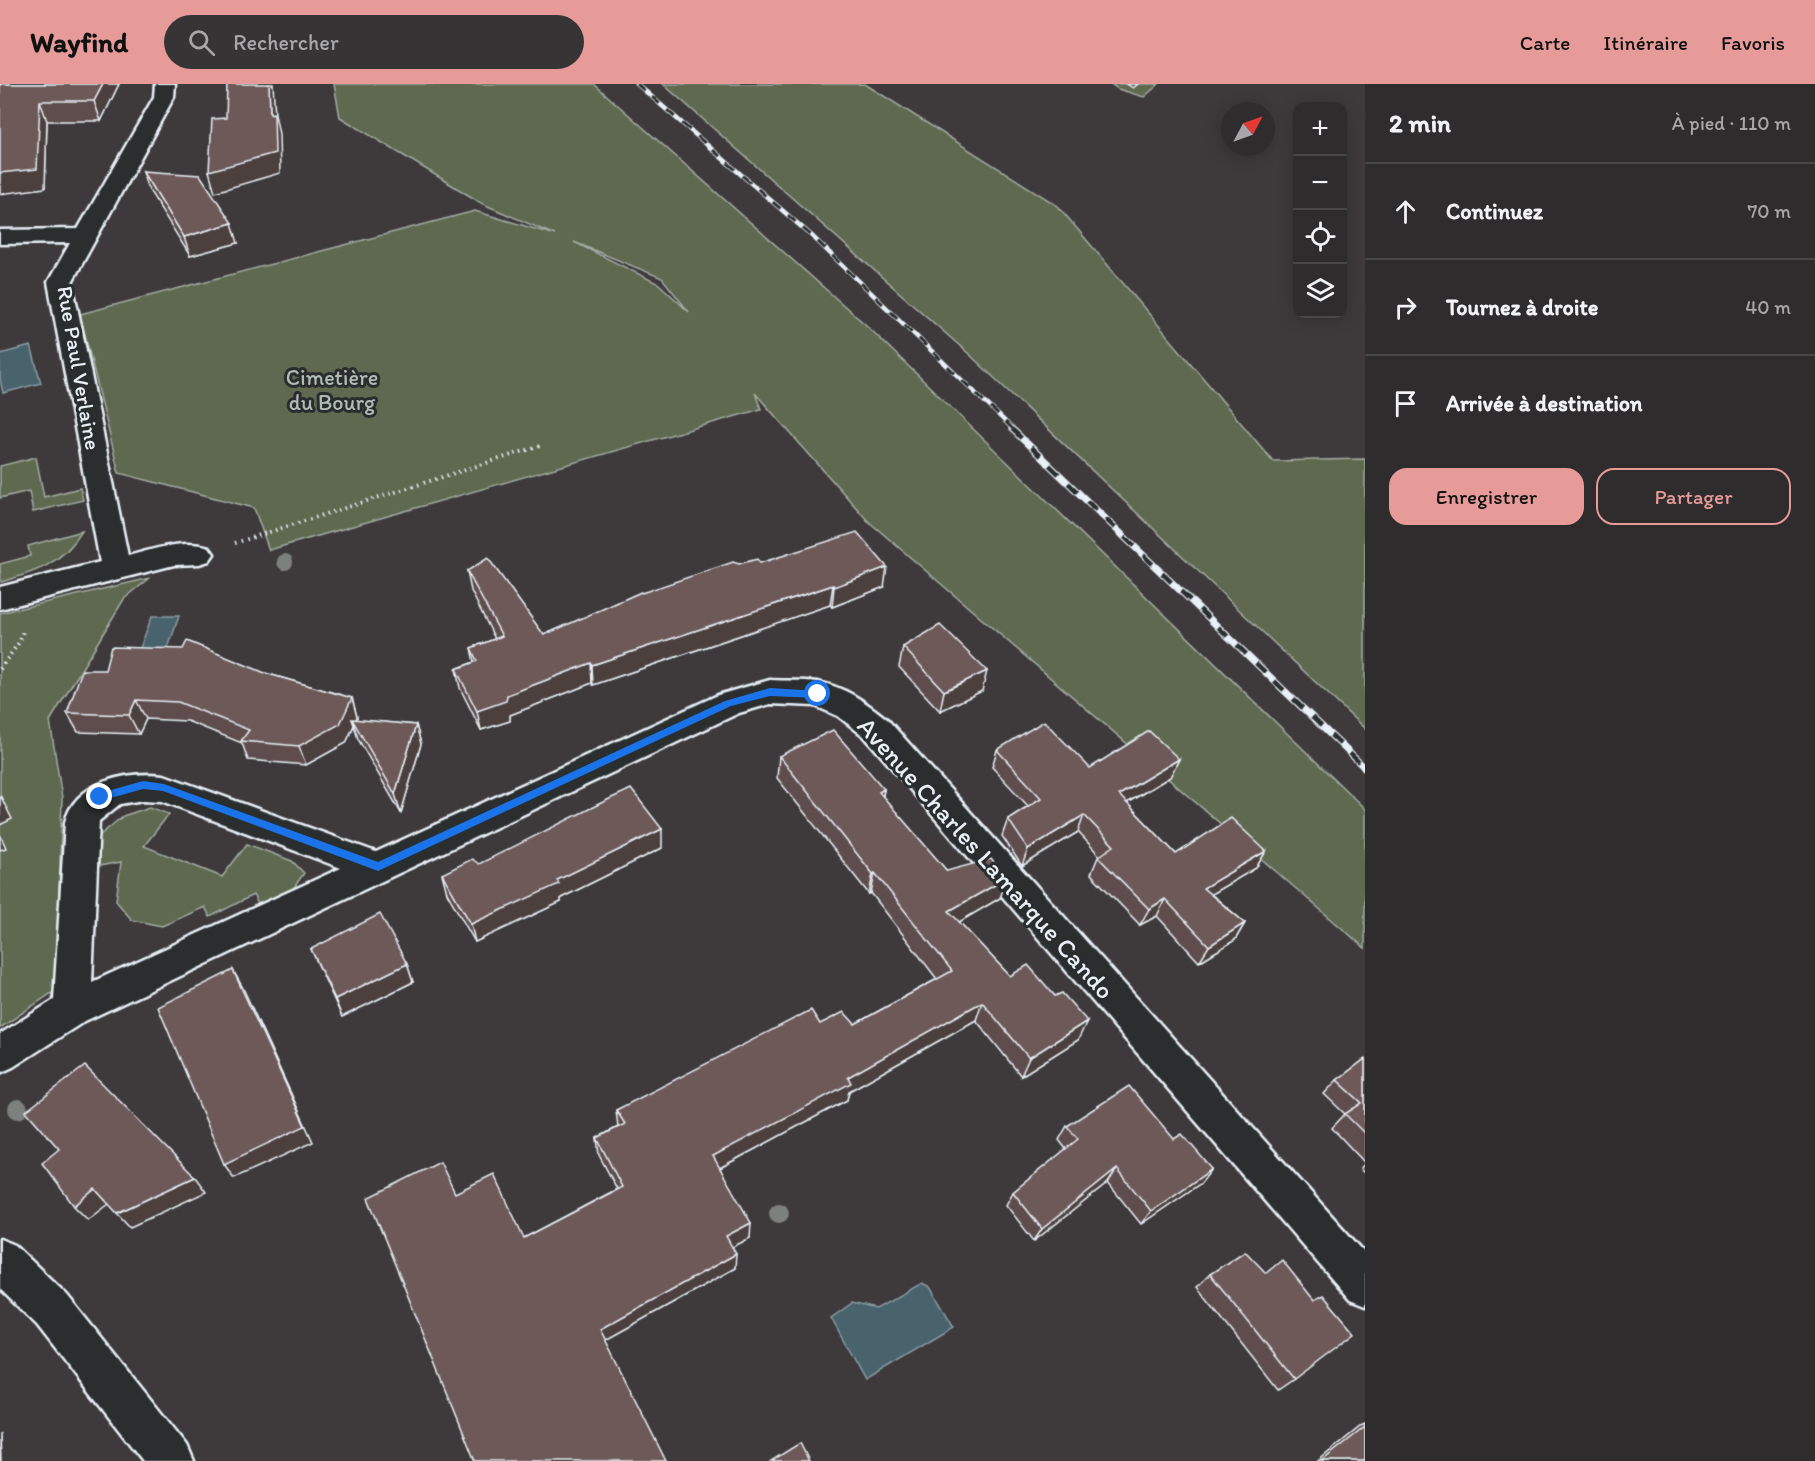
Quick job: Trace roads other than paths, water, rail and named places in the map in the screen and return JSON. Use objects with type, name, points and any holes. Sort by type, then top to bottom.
[{"type":"street","name":"Rue Paul Verlaine","points":[[116,569],[60,282],[160,104],[165,84]]},
{"type":"street","points":[[0,237],[84,236]]},
{"type":"street","points":[[0,598],[174,555],[199,554]]},
{"type":"street","name":"Avenue Charles Lamarque Cando","points":[[0,1055],[72,1009],[729,704],[770,692],[818,694],[849,707],[876,728],[1365,1285]]},
{"type":"street","points":[[72,1009],[80,840],[84,816],[100,797],[143,785],[164,788],[378,867]]},
{"type":"street","points":[[0,1260],[52,1310],[171,1461]]},
{"type":"water","points":[[31,346],[41,383],[3,393],[0,379],[0,354]]},
{"type":"water","points":[[152,616],[179,616],[165,657],[137,656]]},
{"type":"water","points":[[922,1283],[930,1287],[954,1327],[865,1380],[831,1318],[852,1303],[876,1309]]},
{"type":"railway","points":[[637,84],[813,237],[1014,430]]},
{"type":"railway","points":[[1012,429],[1365,768]]},
{"type":"park label","name":"Cimetière du Bourg","points":[[332,390]]}]
